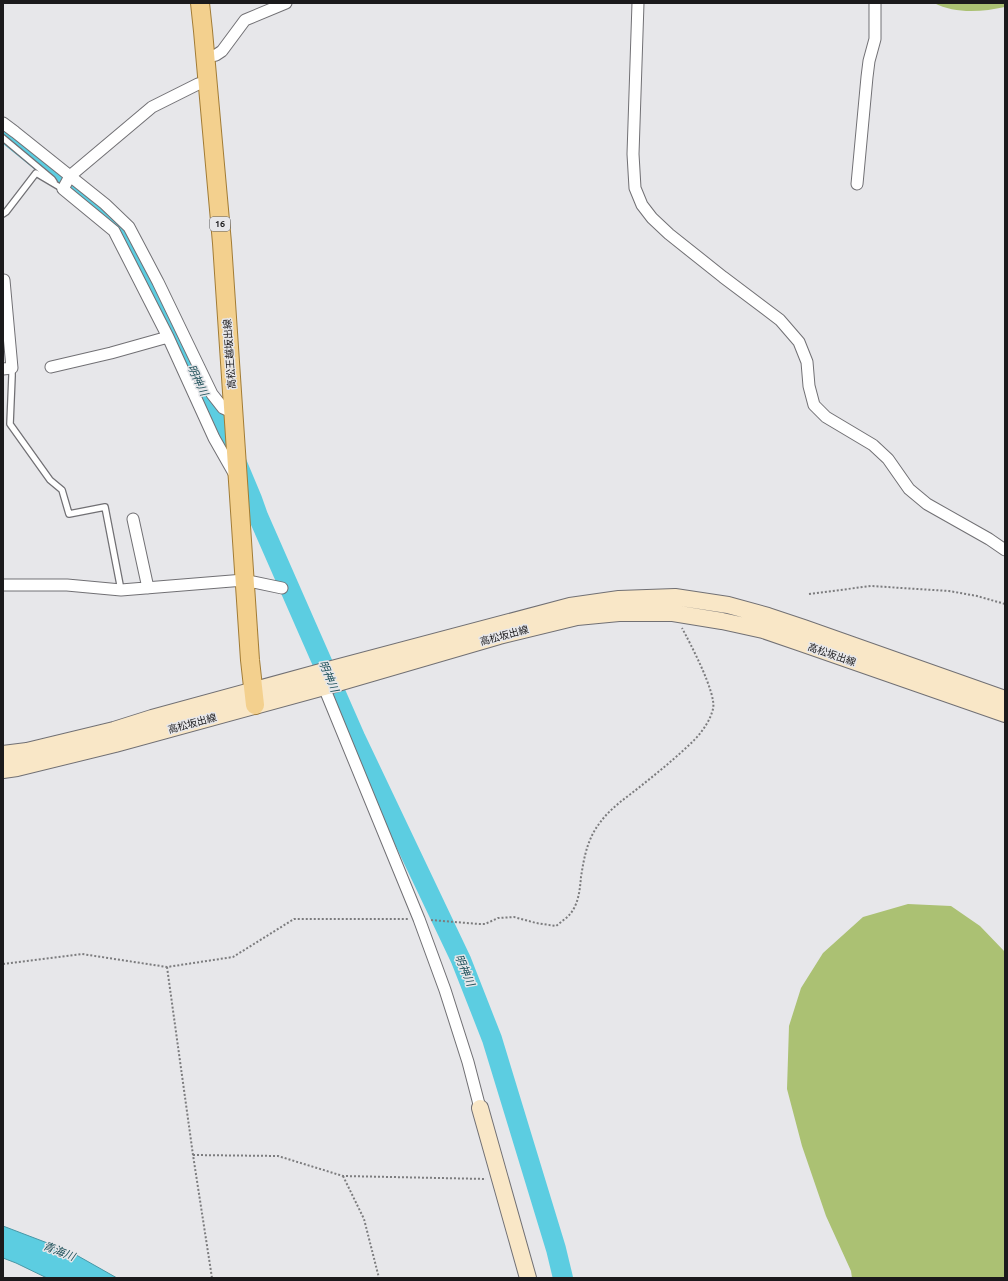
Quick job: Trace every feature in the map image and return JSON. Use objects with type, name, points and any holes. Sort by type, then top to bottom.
[{"type":"main road","name":"高松王越坂出線","points":[[200,3],[222,243],[244,580],[254,698]]},
{"type":"main road","name":"高松坂出線","points":[[3,770],[101,748],[254,698],[570,606],[619,599],[675,597],[728,604],[768,616],[1005,699]]},
{"type":"main road","name":"高松坂出線","points":[[325,678],[577,616],[619,613],[673,613],[722,621],[763,630],[1005,714]]},
{"type":"main road","name":"高松坂出線","points":[[3,754],[27,751],[254,698]]},
{"type":"main road","points":[[480,1108],[528,1278]]},
{"type":"street","points":[[205,57],[216,55],[222,50],[245,20],[286,3]]},
{"type":"street","points":[[638,3],[633,154],[635,188],[642,205],[652,218],[669,234],[780,320],[799,342],[807,362],[809,386],[814,405],[826,417],[873,445],[888,459],[909,489],[926,504],[989,539],[1005,550]]},
{"type":"street","points":[[857,184],[867,77],[869,61],[875,39],[875,3]]},
{"type":"street","points":[[208,81],[198,84],[152,107],[70,177],[64,189],[114,231],[168,337],[214,438],[238,480]]},
{"type":"street","points":[[3,123],[105,204],[129,227],[158,282],[212,394],[223,408],[234,413]]},
{"type":"street","points":[[4,280],[7,369]]},
{"type":"street","points":[[51,367],[111,353],[168,337]]},
{"type":"street","points":[[138,525],[148,588]]},
{"type":"street","points":[[3,585],[67,585],[122,590],[244,580],[282,588]]},
{"type":"street","points":[[325,678],[419,919],[445,990],[468,1062],[480,1108]]},
{"type":"lane","points":[[3,138],[30,159],[52,179],[54,183]]},
{"type":"lane","points":[[3,214],[36,173],[64,189]]},
{"type":"lane","points":[[7,369],[12,376],[10,424],[50,480],[62,490],[69,514],[104,507],[122,590]]},
{"type":"path","points":[[809,594],[871,586],[949,591],[977,596],[1005,604]]},
{"type":"path","points":[[3,964],[82,954],[167,967],[233,957],[294,919],[419,919],[486,924],[498,918],[514,918],[556,926],[566,919],[573,910],[579,895],[583,863],[588,843],[599,823],[615,806],[676,758],[699,736],[710,718],[714,707],[710,690],[696,654],[673,613]]},
{"type":"path","points":[[167,967],[212,1278]]},
{"type":"path","points":[[193,1155],[278,1156],[343,1176],[500,1180]]},
{"type":"path","points":[[343,1176],[364,1219],[379,1278]]},
{"type":"green space","points":[[934,3],[1005,3],[1005,7],[969,11],[942,7]]},
{"type":"green space","points":[[908,904],[951,906],[980,926],[1005,952],[1005,1278],[852,1278],[851,1271],[826,1216],[802,1146],[787,1089],[789,1026],[801,988],[823,953],[863,917]]},
{"type":"water","name":"青海川","points":[[3,1226],[71,1252],[117,1278],[47,1278],[3,1258]]},
{"type":"waterway","name":"明神川","points":[[3,131],[112,219],[128,238],[145,277],[221,425],[258,516],[355,737],[461,960],[492,1039],[556,1249],[563,1278]]}]
